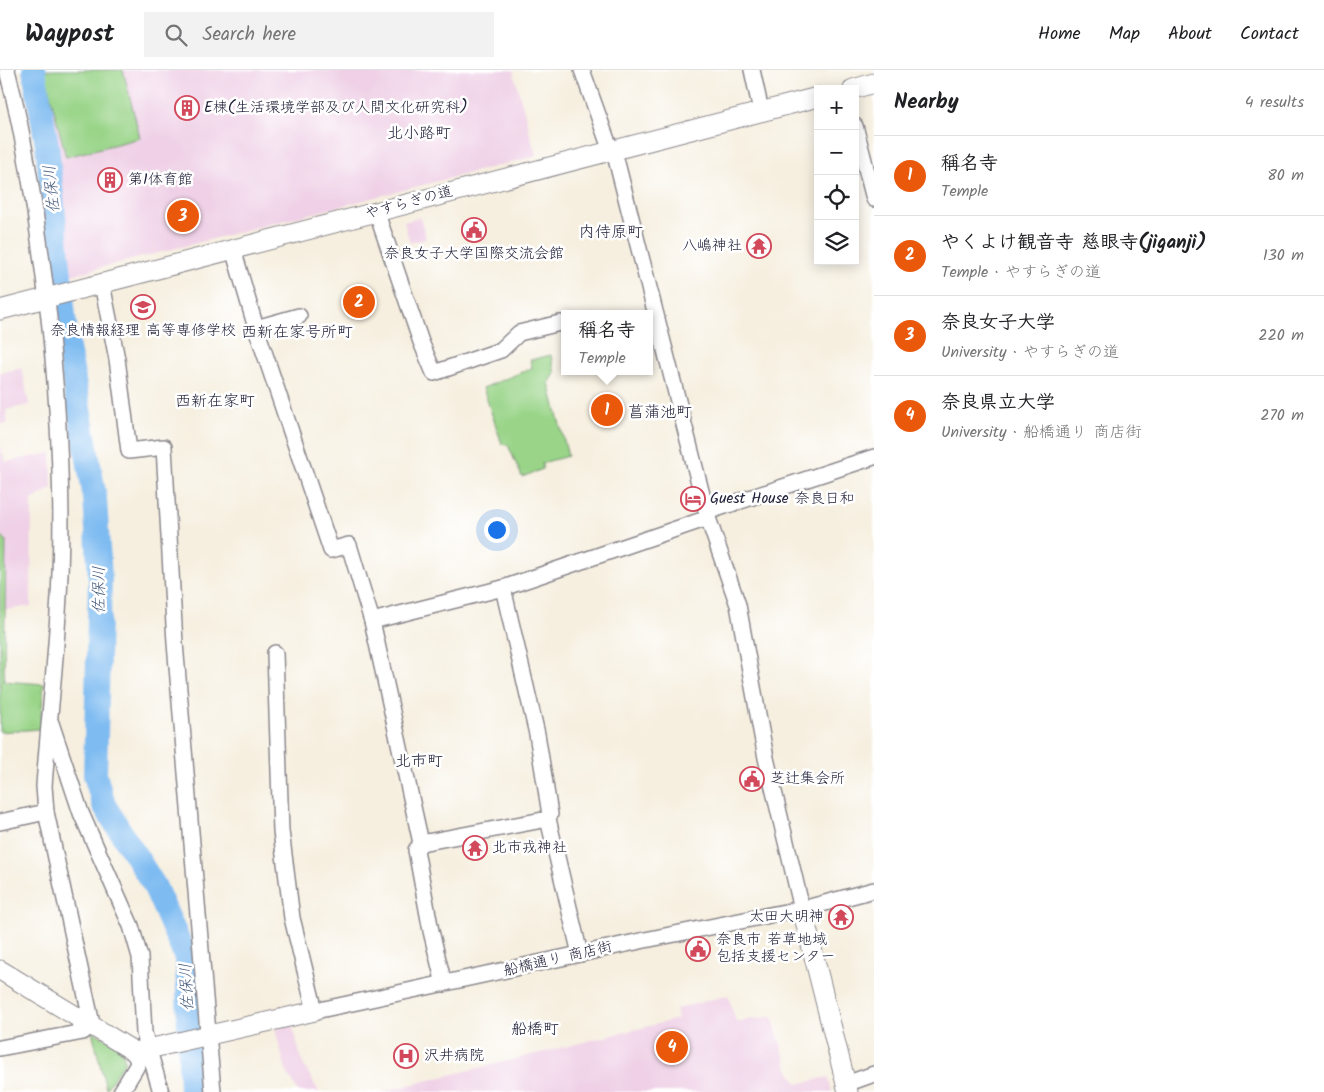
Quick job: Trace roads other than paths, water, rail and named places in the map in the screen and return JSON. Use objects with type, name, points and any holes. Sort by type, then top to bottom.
[{"type":"street","points":[[7,70],[30,169],[50,296],[55,372],[60,538],[58,612],[44,786],[46,812],[92,1024]]},
{"type":"street","points":[[582,70],[616,159],[708,515],[738,605],[766,758],[847,1088],[874,1074]]},
{"type":"street","points":[[752,70],[761,111]]},
{"type":"street","points":[[859,87],[874,83]]},
{"type":"street","name":"やすらぎの道","points":[[0,310],[814,98]]},
{"type":"street","points":[[856,130],[874,199]]},
{"type":"street","points":[[376,211],[421,342],[434,373],[501,350],[518,333],[560,323]]},
{"type":"street","points":[[233,249],[256,328],[331,550],[349,545],[372,621],[421,843]]},
{"type":"street","points":[[104,294],[117,359],[129,451],[164,447],[175,643],[207,1036],[214,1092]]},
{"type":"street","points":[[256,328],[299,316]]},
{"type":"street","points":[[372,621],[503,588],[874,457]]},
{"type":"street","points":[[503,588],[536,734],[550,814],[548,819],[580,954]]},
{"type":"street","points":[[142,1050],[315,1011],[292,918],[281,831],[275,653]]},
{"type":"street","points":[[49,717],[81,812],[131,926],[140,957],[142,1050],[138,1064],[121,1092]]},
{"type":"street","points":[[0,822],[46,812]]},
{"type":"street","points":[[444,984],[431,931],[416,850],[421,843],[548,819]]},
{"type":"street","name":"船橋通り 商店街","points":[[315,1011],[802,908],[874,890]]},
{"type":"street","points":[[0,970],[92,1024],[142,1050],[160,1092]]},
{"type":"street","points":[[0,1048],[83,1032],[92,1024]]},
{"type":"waterway","name":"佐保川","points":[[34,70],[47,145],[66,337],[95,498],[100,579],[95,775],[104,805],[154,885],[187,960],[191,1092]]},
{"type":"place","name":"E棟(生活環境学部及び人間文化研究科)","points":[[187,108]]},
{"type":"place","name":"第1体育館","points":[[110,180]]},
{"type":"place","name":"奈良女子大学","points":[[183,216]]},
{"type":"place","name":"奈良女子大学国際交流会館","points":[[474,230]]},
{"type":"place","name":"八嶋神社","points":[[759,246]]},
{"type":"place","name":"やくよけ観音寺 慈眼寺(jiganji)","points":[[359,302]]},
{"type":"place","name":"奈良情報経理 高等専修学校","points":[[143,307]]},
{"type":"place","name":"稱名寺","points":[[607,410]]},
{"type":"place","name":"Guest House 奈良日和","points":[[693,499]]},
{"type":"place","name":"芝辻集会所","points":[[752,779]]},
{"type":"place","name":"北市戎神社","points":[[475,848]]},
{"type":"place","name":"太田大明神","points":[[841,917]]},
{"type":"place","name":"奈良市 若草地域 包括支援センター","points":[[698,949]]},
{"type":"place","name":"奈良県立大学","points":[[672,1047]]},
{"type":"place","name":"沢井病院","points":[[406,1056]]},
{"type":"district","name":"北小路町","points":[[419,133]]},
{"type":"district","name":"内侍原町","points":[[611,232]]},
{"type":"district","name":"西新在家号所町","points":[[297,332]]},
{"type":"district","name":"西新在家町","points":[[215,401]]},
{"type":"district","name":"菖蒲池町","points":[[660,412]]},
{"type":"district","name":"北市町","points":[[419,761]]},
{"type":"district","name":"船橋町","points":[[535,1029]]}]
